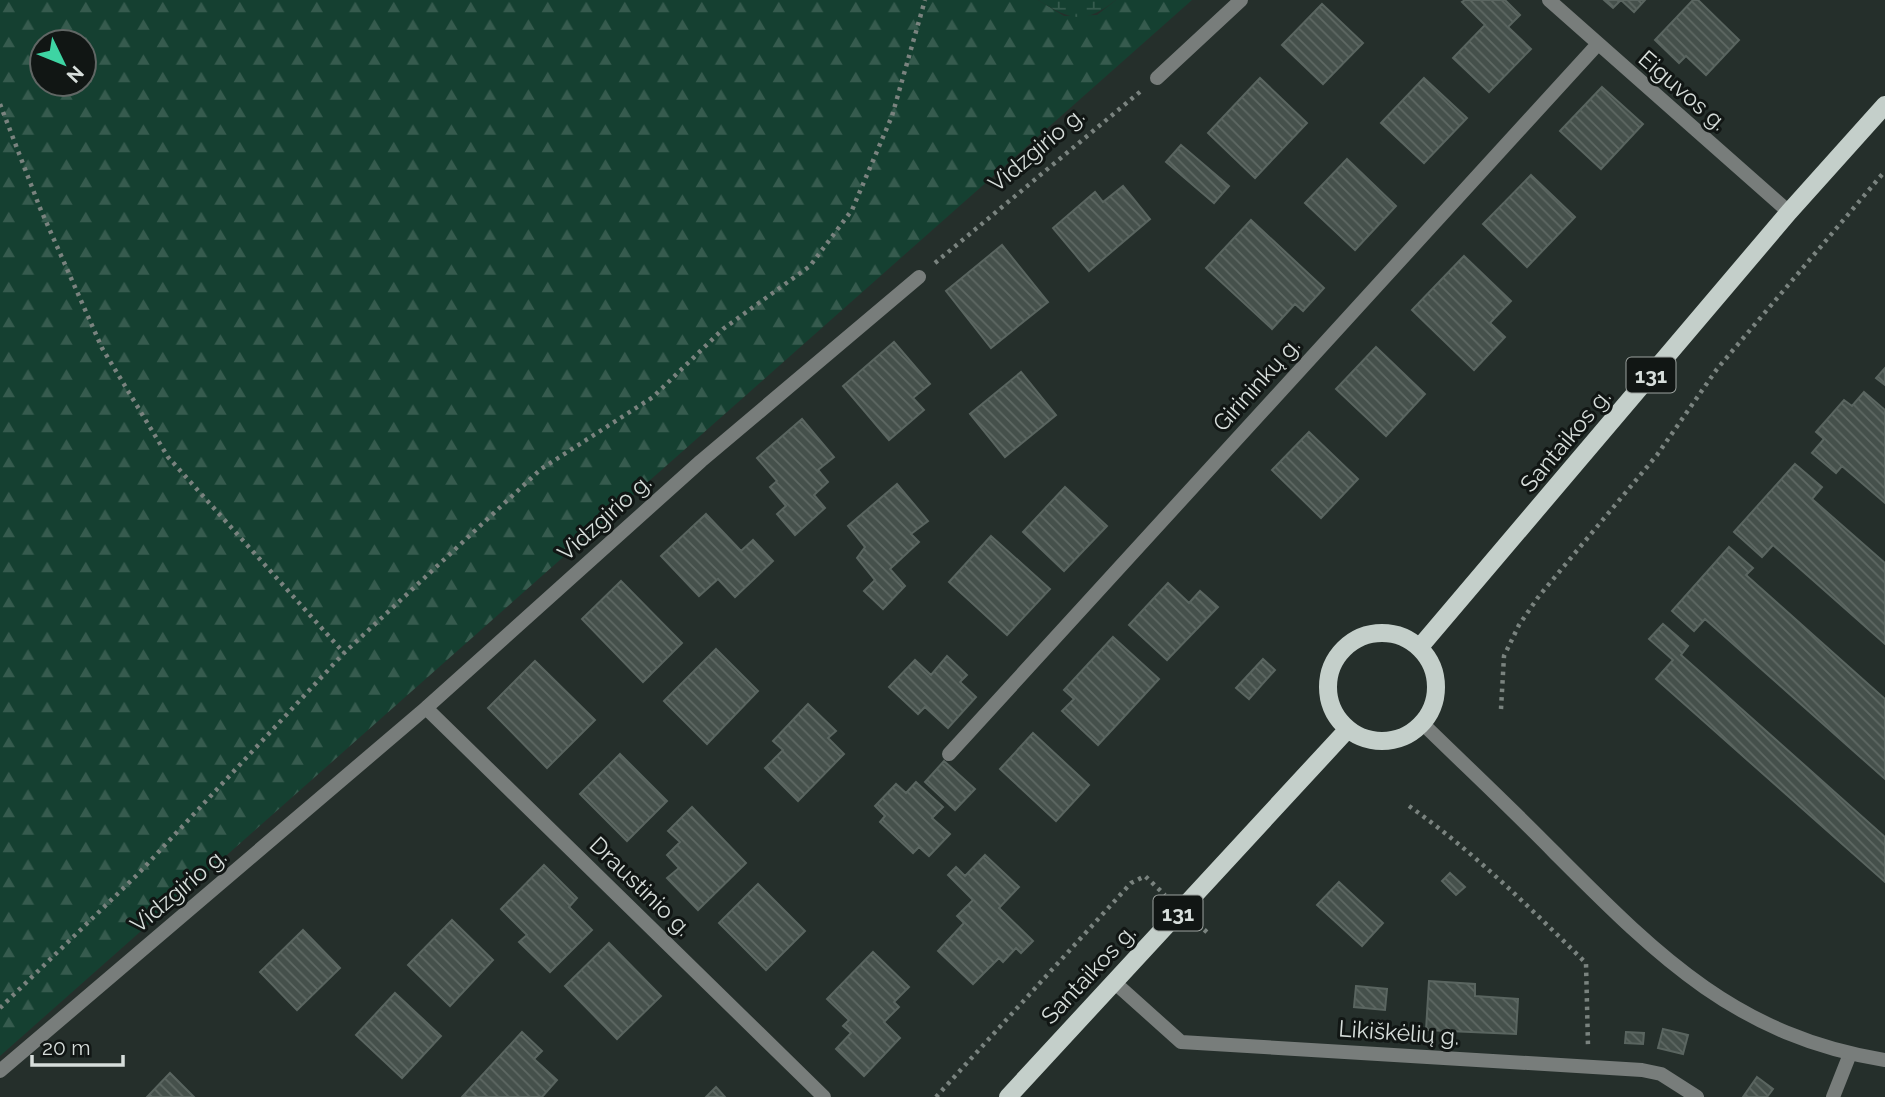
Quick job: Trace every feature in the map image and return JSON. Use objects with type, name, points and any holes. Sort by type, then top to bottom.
[{"type":"main road","name":"Santaikos g.","points":[[1419,648],[1789,212],[1885,105]]},
{"type":"main road","points":[[1384,632],[1403,637],[1419,648],[1430,661],[1436,693],[1431,709],[1422,723],[1406,736],[1386,741],[1365,739],[1347,730],[1334,715],[1328,696],[1328,677],[1335,659],[1348,644],[1365,635],[1384,632]]},
{"type":"main road","name":"Santaikos g.","points":[[1008,1097],[1347,730]]},
{"type":"street","points":[[1157,78],[1241,0]]},
{"type":"street","name":"Eiguvos g.","points":[[1549,0],[1789,212]]},
{"type":"street","name":"Girininkų g.","points":[[949,754],[1597,45]]},
{"type":"street","name":"Vidzgirio g.","points":[[0,1071],[426,708],[701,461],[919,277]]},
{"type":"street","name":"Draustinio g.","points":[[426,708],[824,1097]]},
{"type":"street","points":[[1422,723],[1615,912],[1690,979],[1761,1023],[1850,1054],[1885,1060]]},
{"type":"street","name":"Likiškėlių g.","points":[[1114,982],[1181,1042],[1642,1070],[1661,1074],[1697,1097]]},
{"type":"street","points":[[1833,1097],[1850,1054]]},
{"type":"path","points":[[0,1008],[138,874],[344,653],[541,469],[653,397],[723,329],[810,266],[852,210],[892,116],[925,0]]},
{"type":"path","name":"Vidzgirio g.","points":[[919,277],[1157,78]]},
{"type":"path","points":[[0,104],[40,208],[102,348],[168,457],[344,653]]},
{"type":"path","points":[[1501,709],[1504,656],[1519,625],[1539,596],[1657,455],[1717,369],[1885,172]]},
{"type":"path","points":[[1409,806],[1460,843],[1586,963],[1588,1046],[1602,1047]]},
{"type":"path","points":[[936,1097],[1131,883]]},
{"type":"green space","points":[[0,0],[1038,0],[1064,16],[1097,15],[1116,0],[1192,0],[0,1056]]},
{"type":"green space","points":[[1038,0],[1116,0],[1095,13],[1077,17],[1059,12]]},
{"type":"building","points":[[1505,0],[1520,15],[1508,27],[1531,49],[1489,92],[1453,58],[1485,25],[1462,2]]},
{"type":"building","points":[[1604,0],[1621,0],[1613,8]]},
{"type":"building","points":[[1621,0],[1645,0],[1634,12]]},
{"type":"building","points":[[1693,0],[1698,0],[1739,40],[1706,75],[1686,56],[1679,63],[1655,40]]},
{"type":"building","points":[[1322,4],[1363,43],[1323,84],[1282,45]]},
{"type":"building","points":[[1260,78],[1307,123],[1255,178],[1208,133]]},
{"type":"building","points":[[1424,78],[1467,118],[1424,163],[1381,123]]},
{"type":"building","points":[[1602,87],[1643,124],[1601,169],[1560,131]]},
{"type":"building","points":[[1181,145],[1229,186],[1214,203],[1166,162]]},
{"type":"building","points":[[1347,159],[1396,206],[1355,250],[1305,203]]},
{"type":"building","points":[[1531,175],[1575,217],[1527,267],[1483,224]]},
{"type":"building","points":[[1123,186],[1150,219],[1089,271],[1053,228],[1095,192],[1103,202]]},
{"type":"building","points":[[1251,220],[1324,288],[1303,311],[1295,304],[1272,329],[1206,268]]},
{"type":"building","points":[[1002,245],[1048,302],[991,348],[946,291]]},
{"type":"building","points":[[1464,256],[1511,301],[1490,323],[1505,337],[1474,370],[1412,310]]},
{"type":"building","points":[[894,342],[930,384],[913,398],[924,410],[889,440],[843,386]]},
{"type":"building","points":[[1376,347],[1425,394],[1386,436],[1336,389]]},
{"type":"building","points":[[1885,368],[1885,385],[1876,378]]},
{"type":"building","points":[[1021,372],[1056,415],[1005,457],[970,414]]},
{"type":"building","points":[[1864,392],[1885,410],[1885,503],[1842,466],[1836,473],[1812,453],[1824,439],[1816,432],[1844,400],[1852,406]]},
{"type":"building","points":[[802,419],[834,457],[818,470],[828,482],[814,495],[825,508],[795,535],[777,514],[786,506],[770,487],[777,481],[757,458]]},
{"type":"building","points":[[1309,432],[1358,479],[1321,518],[1272,470]]},
{"type":"building","points":[[1795,464],[1822,487],[1812,499],[1885,563],[1885,644],[1773,545],[1762,557],[1734,532]]},
{"type":"building","points":[[897,484],[928,521],[911,534],[919,542],[890,569],[905,586],[883,609],[864,591],[875,580],[857,558],[865,547],[848,526]]},
{"type":"building","points":[[1065,487],[1107,526],[1064,571],[1023,532]]},
{"type":"building","points":[[706,514],[741,551],[753,540],[773,561],[735,597],[718,579],[699,596],[661,556]]},
{"type":"building","points":[[991,536],[1050,589],[1007,635],[949,582]]},
{"type":"building","points":[[1729,547],[1753,568],[1746,575],[1885,699],[1885,779],[1705,619],[1694,631],[1672,611]]},
{"type":"building","points":[[621,581],[682,643],[643,682],[582,619]]},
{"type":"building","points":[[1168,583],[1189,603],[1200,591],[1218,607],[1167,660],[1129,625]]},
{"type":"building","points":[[1663,624],[1688,646],[1681,655],[1885,837],[1885,882],[1656,679],[1673,660],[1649,639]]},
{"type":"building","points":[[1113,637],[1159,679],[1098,745],[1062,711],[1074,699],[1064,690]]},
{"type":"building","points":[[716,649],[758,691],[707,744],[664,701]]},
{"type":"building","points":[[947,656],[967,675],[960,682],[976,697],[948,728],[925,707],[918,714],[889,687],[915,660],[931,675]]},
{"type":"building","points":[[1263,659],[1275,670],[1249,699],[1236,688]]},
{"type":"building","points":[[535,661],[595,720],[547,768],[488,708]]},
{"type":"building","points":[[808,704],[836,731],[828,738],[844,754],[798,801],[765,768],[783,750],[773,741]]},
{"type":"building","points":[[1033,733],[1089,785],[1056,821],[1000,769]]},
{"type":"building","points":[[620,754],[667,801],[627,841],[580,794]]},
{"type":"building","points":[[944,761],[975,789],[955,810],[925,782]]},
{"type":"building","points":[[916,782],[943,807],[932,818],[950,834],[929,856],[919,847],[913,853],[880,822],[885,816],[875,806],[896,784],[906,793]]},
{"type":"building","points":[[692,807],[746,863],[698,910],[667,878],[679,868],[667,855],[680,842],[668,831]]},
{"type":"building","points":[[985,855],[1019,887],[999,908],[1033,941],[1021,953],[1016,948],[1003,962],[999,958],[973,984],[938,951],[964,923],[957,916],[973,900],[948,875],[956,867],[965,876]]},
{"type":"building","points":[[544,865],[577,898],[569,907],[592,930],[550,972],[519,942],[527,935],[501,909]]},
{"type":"building","points":[[1450,873],[1465,887],[1456,895],[1442,881]]},
{"type":"building","points":[[1339,882],[1383,923],[1362,946],[1317,905]]},
{"type":"building","points":[[758,884],[805,931],[766,970],[719,923]]},
{"type":"building","points":[[452,920],[493,960],[450,1006],[408,965]]},
{"type":"building","points":[[303,930],[340,968],[297,1010],[260,972]]},
{"type":"building","points":[[609,943],[661,996],[617,1039],[565,986]]},
{"type":"building","points":[[873,952],[909,987],[894,1002],[899,1007],[884,1022],[900,1038],[864,1076],[836,1049],[851,1033],[843,1026],[849,1020],[827,999]]},
{"type":"building","points":[[1429,981],[1475,984],[1475,996],[1518,999],[1516,1034],[1426,1030]]},
{"type":"building","points":[[1356,986],[1387,989],[1385,1010],[1354,1007]]},
{"type":"building","points":[[395,993],[441,1036],[402,1078],[356,1035]]},
{"type":"building","points":[[1663,1029],[1688,1035],[1683,1054],[1658,1048]]},
{"type":"building","points":[[522,1032],[542,1051],[534,1059],[557,1080],[542,1097],[462,1097]]},
{"type":"building","points":[[1626,1032],[1644,1033],[1643,1044],[1625,1043]]},
{"type":"building","points":[[170,1073],[194,1097],[147,1097]]},
{"type":"building","points":[[1757,1077],[1773,1089],[1767,1097],[1743,1097]]},
{"type":"building","points":[[716,1087],[725,1097],[706,1097]]}]
